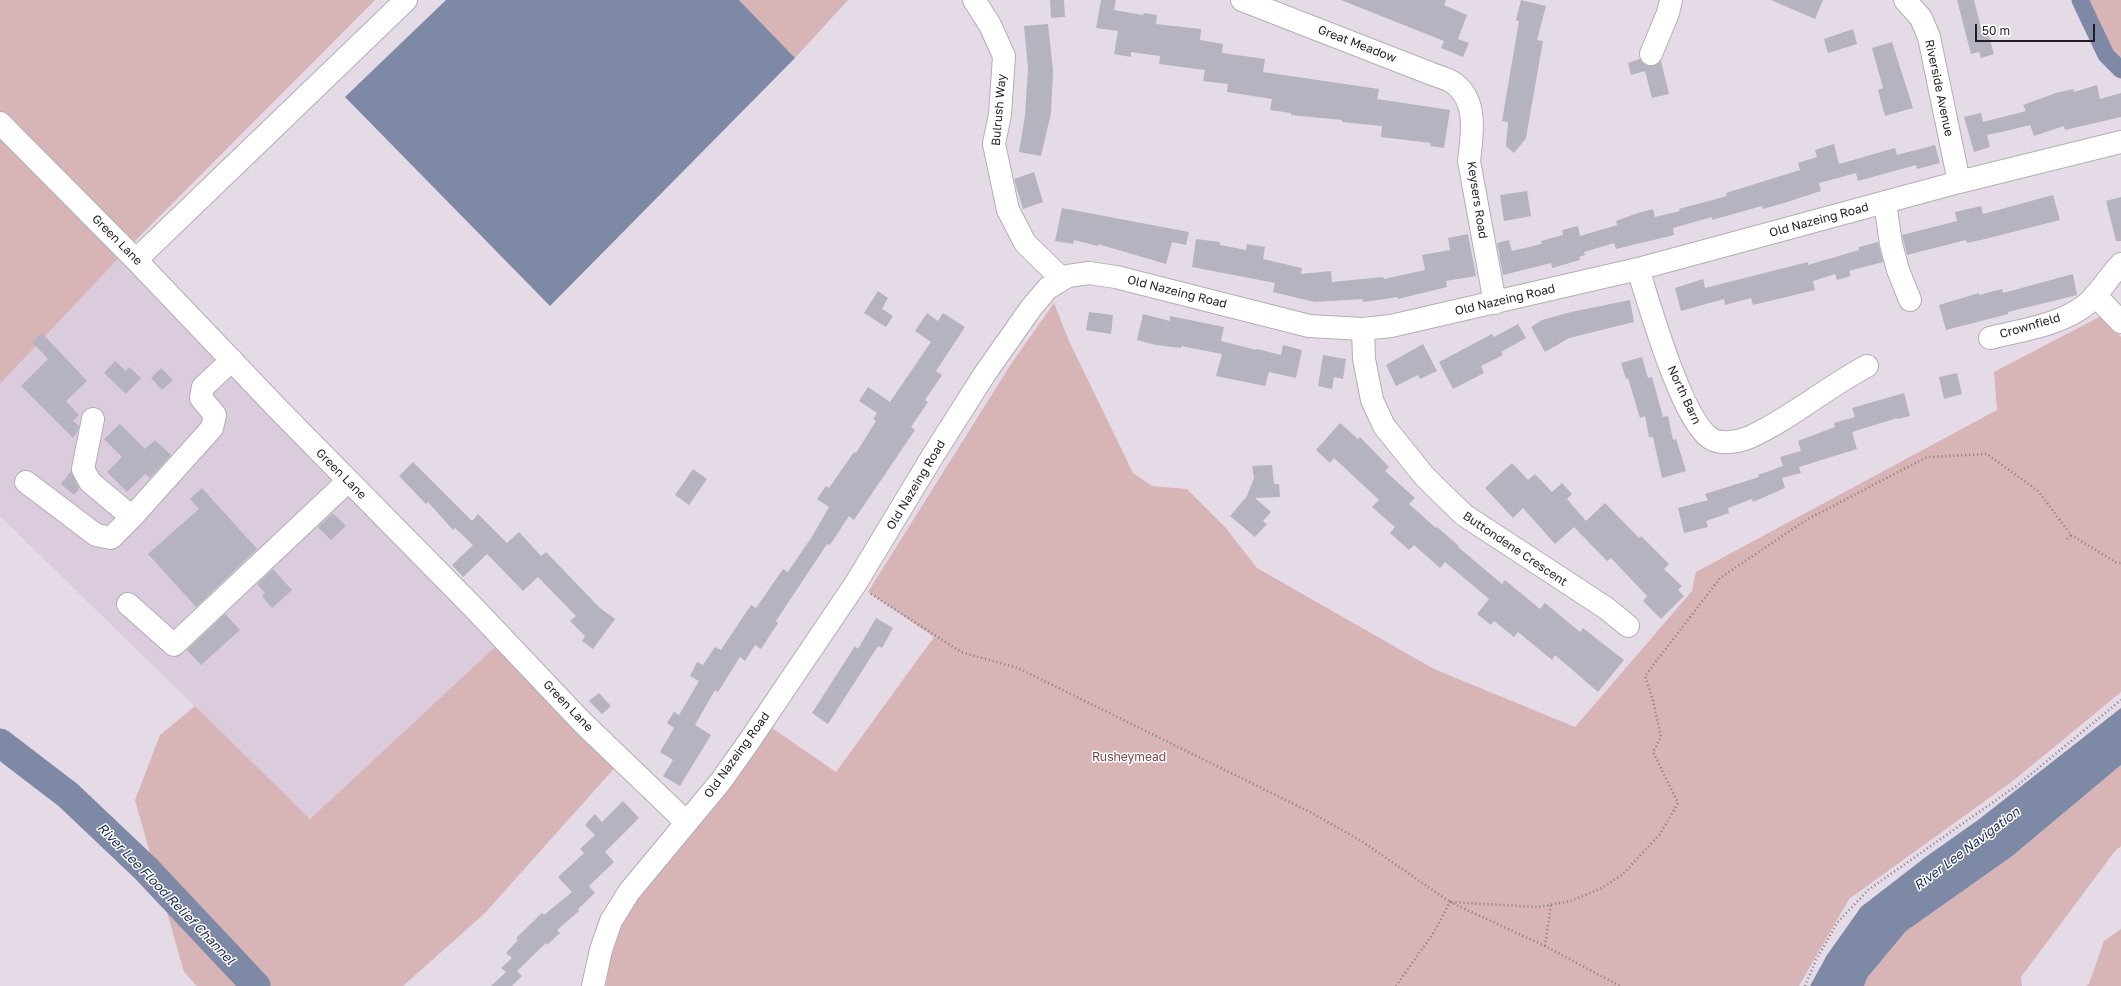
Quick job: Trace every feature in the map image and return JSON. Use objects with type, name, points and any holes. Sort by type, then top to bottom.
[{"type":"street","points":[[136,260],[406,0]]},
{"type":"street","name":"Bulrush Way","points":[[974,0],[990,25],[1004,56],[1000,114],[994,144],[1008,210],[1025,243],[1062,280]]},
{"type":"street","name":"Great Meadow","points":[[1242,0],[1437,76],[1454,84],[1466,96]]},
{"type":"street","points":[[1651,54],[1668,13],[1671,0]]},
{"type":"street","name":"Riverside Avenue","points":[[1905,0],[1921,18],[1929,37],[1958,182]]},
{"type":"street","name":"Keysers Road","points":[[1466,96],[1471,112],[1472,140],[1469,160],[1495,303]]},
{"type":"street","name":"Green Lane","points":[[0,123],[136,260],[582,722],[686,822]]},
{"type":"street","name":"Old Nazeing Road","points":[[593,986],[601,950],[611,921],[629,892],[721,781],[738,758],[856,583],[984,374],[1031,308],[1048,288],[1068,276],[1089,273],[1116,277],[1309,326],[1363,330],[1423,320],[1638,269],[1958,182],[2121,142]]},
{"type":"street","points":[[1885,202],[1891,244],[1898,270],[1910,300]]},
{"type":"street","name":"Crownfield","points":[[1990,338],[2044,324],[2072,314],[2088,303],[2121,264]]},
{"type":"street","name":"North Barn","points":[[1638,269],[1670,367],[1697,426],[1711,439],[1729,442],[1750,437],[1846,377],[1867,366]]},
{"type":"street","points":[[2095,295],[2121,322]]},
{"type":"street","name":"Buttondene Crescent","points":[[1363,330],[1364,359],[1372,400],[1384,426],[1424,477],[1464,515],[1606,608],[1628,626]]},
{"type":"street","points":[[26,482],[96,535],[111,538],[132,517],[212,428],[215,415],[201,398],[203,386],[232,360]]},
{"type":"street","points":[[93,419],[83,469],[90,482],[132,517]]},
{"type":"street","points":[[128,604],[174,646],[348,481]]},
{"type":"path","points":[[1450,902],[1539,906],[1570,901],[1602,888],[1623,874],[1660,834],[1678,803],[1654,752],[1661,737],[1653,700],[1645,676],[1720,578],[1806,520],[1927,457],[1987,454],[2038,491],[2071,535],[2116,563],[2121,563]]},
{"type":"path","points":[[2067,539],[2071,535]]},
{"type":"path","points":[[856,583],[960,652],[1018,668],[1310,812],[1363,842],[1450,902],[1545,946],[1620,986]]},
{"type":"path","points":[[1805,986],[1816,960],[1837,923],[1868,890],[2019,784],[2121,700]]},
{"type":"path","points":[[1396,986],[1434,932],[1450,902]]},
{"type":"path","points":[[1545,946],[1551,904]]},
{"type":"shaded area","points":[[133,243],[510,633],[310,819],[0,516],[0,384]]},
{"type":"green space","points":[[0,0],[375,0],[133,243],[0,384]]},
{"type":"green space","points":[[739,0],[848,0],[795,58]]},
{"type":"green space","points":[[2086,0],[2121,0],[2121,63],[2101,35]]},
{"type":"green space","name":"Rusheymead","points":[[1054,303],[1069,341],[1133,473],[1152,486],[1187,489],[1225,527],[1257,568],[1434,669],[1575,727],[1692,591],[1696,572],[1997,410],[1994,372],[2103,315],[2121,337],[2121,692],[2014,780],[1849,899],[1799,986],[606,986],[608,967],[627,908],[772,728],[836,772],[934,637],[868,592],[1011,364]]},
{"type":"green space","points":[[510,633],[627,754],[485,913],[403,986],[197,986],[184,972],[135,800],[160,735],[195,706],[310,819]]},
{"type":"green space","points":[[2121,765],[2121,846],[2115,851],[2021,977],[2022,986],[1864,986],[1867,978],[1906,931],[2011,857]]},
{"type":"green space","points":[[2121,929],[2121,986],[2086,986],[2089,984],[2104,941]]},
{"type":"water","points":[[446,0],[739,0],[795,58],[550,306],[345,97]]},
{"type":"water","name":"River Lee Navigation","points":[[2121,708],[2121,765],[2011,857],[1906,931],[1867,978],[1864,986],[1810,986],[1827,955],[1861,907],[1927,856],[1978,820]]},
{"type":"building","points":[[1050,0],[1064,0],[1065,17],[1051,18]]},
{"type":"building","points":[[1101,0],[1116,0],[1114,10],[1143,15],[1144,13],[1157,15],[1156,24],[1201,29],[1200,40],[1223,44],[1222,53],[1265,59],[1263,72],[1379,89],[1377,99],[1450,110],[1444,148],[1430,146],[1431,143],[1381,137],[1382,126],[1291,115],[1291,113],[1270,110],[1272,99],[1227,92],[1228,84],[1203,81],[1205,70],[1159,64],[1160,56],[1131,52],[1131,57],[1114,54],[1118,31],[1096,28]]},
{"type":"building","points":[[1341,0],[1446,0],[1444,5],[1467,15],[1458,39],[1469,43],[1463,57],[1441,48],[1444,41]]},
{"type":"building","points":[[1521,0],[1546,6],[1537,40],[1543,41],[1526,138],[1514,153],[1506,146],[1508,122],[1502,121],[1519,21],[1516,20]]},
{"type":"building","points":[[1771,0],[1823,0],[1815,19]]},
{"type":"building","points":[[1957,0],[1974,0],[1982,32],[1987,30],[1994,54],[1981,58],[1979,52],[1971,54]]},
{"type":"building","points":[[1048,24],[1053,71],[1051,113],[1041,156],[1019,152],[1025,116],[1028,68],[1024,26]]},
{"type":"building","points":[[1853,29],[1857,44],[1828,53],[1824,39]]},
{"type":"building","points":[[1892,42],[1913,108],[1885,116],[1878,90],[1883,88],[1872,48]]},
{"type":"building","points":[[1640,59],[1646,65],[1652,66],[1661,61],[1669,94],[1652,98],[1645,71],[1631,75],[1628,63]]},
{"type":"building","points":[[2097,85],[2100,99],[2121,93],[2121,117],[2065,130],[2064,126],[2034,136],[2030,125],[1987,135],[1990,147],[1974,152],[1964,117],[1981,113],[1983,122],[2026,111],[2023,105],[2056,93],[2073,89],[2074,92]]},
{"type":"building","points":[[1834,144],[1839,164],[1895,148],[1897,155],[1935,145],[1940,163],[1917,169],[1916,165],[1858,181],[1856,173],[1819,183],[1821,191],[1784,203],[1763,209],[1762,206],[1712,220],[1712,217],[1673,228],[1674,235],[1616,249],[1614,243],[1584,252],[1585,255],[1579,257],[1580,260],[1552,268],[1551,263],[1503,275],[1497,243],[1509,240],[1512,251],[1542,244],[1541,241],[1563,235],[1562,230],[1578,226],[1580,236],[1617,225],[1616,221],[1653,209],[1655,217],[1680,211],[1679,209],[1727,196],[1726,193],[1800,170],[1798,163],[1817,157],[1815,150]]},
{"type":"building","points":[[1034,172],[1043,202],[1023,209],[1014,179]]},
{"type":"building","points":[[1527,191],[1531,216],[1504,221],[1500,195]]},
{"type":"building","points":[[2053,195],[2060,220],[1985,239],[1967,243],[1966,240],[1907,255],[1902,235],[1957,221],[1955,212],[1981,206],[1983,214]]},
{"type":"building","points":[[2121,197],[2121,241],[2116,241],[2106,201]]},
{"type":"building","points":[[1062,208],[1189,232],[1186,245],[1172,242],[1166,264],[1098,244],[1098,246],[1074,240],[1073,244],[1055,241]]},
{"type":"building","points":[[1468,234],[1476,276],[1446,281],[1447,287],[1398,299],[1398,297],[1363,302],[1362,299],[1315,302],[1273,292],[1275,283],[1192,267],[1196,239],[1220,242],[1220,245],[1246,250],[1247,244],[1265,247],[1263,259],[1302,268],[1301,274],[1331,271],[1332,282],[1383,277],[1384,279],[1425,270],[1422,255],[1450,250],[1448,238]]},
{"type":"building","points":[[1878,242],[1883,262],[1849,271],[1851,276],[1837,280],[1835,274],[1813,281],[1815,290],[1753,305],[1751,298],[1725,305],[1724,299],[1681,311],[1675,288],[1703,279],[1705,288],[1808,262],[1808,265],[1859,250],[1859,247]]},
{"type":"building","points":[[2073,274],[2077,295],[2008,312],[2008,314],[1946,330],[1939,305],[1979,293],[1979,295],[2002,289],[2003,293]]},
{"type":"building","points":[[878,291],[888,298],[882,309],[893,316],[886,327],[864,313]]},
{"type":"building","points":[[1630,300],[1634,322],[1569,338],[1545,352],[1531,327],[1542,320],[1571,312]]},
{"type":"building","points":[[1089,312],[1113,315],[1111,334],[1086,330]]},
{"type":"building","points":[[927,313],[938,321],[943,313],[965,327],[936,371],[942,375],[925,400],[928,402],[911,427],[915,430],[854,520],[849,516],[830,545],[827,544],[776,621],[778,623],[761,649],[755,645],[745,661],[740,657],[718,692],[715,690],[695,725],[711,735],[680,786],[663,776],[673,760],[660,752],[674,728],[667,723],[674,712],[679,715],[699,681],[690,676],[697,662],[703,665],[715,647],[721,650],[751,605],[756,608],[783,569],[788,572],[813,535],[829,507],[817,499],[826,486],[829,488],[854,452],[856,453],[876,421],[873,419],[877,413],[859,401],[868,387],[890,402],[931,342],[915,331]]},
{"type":"building","points":[[1143,314],[1170,321],[1170,316],[1224,327],[1221,341],[1256,350],[1281,355],[1283,345],[1302,350],[1296,378],[1269,372],[1265,386],[1216,376],[1222,354],[1181,346],[1181,348],[1156,345],[1137,340]]},
{"type":"building","points":[[1518,324],[1526,338],[1501,352],[1503,355],[1481,366],[1484,373],[1453,389],[1439,362],[1492,334],[1494,337]]},
{"type":"building","points":[[42,333],[87,381],[66,401],[79,415],[73,421],[79,426],[77,433],[73,438],[21,386],[48,359],[32,342]]},
{"type":"building","points":[[1423,344],[1437,371],[1420,379],[1418,375],[1396,386],[1386,365]]},
{"type":"building","points":[[1323,355],[1346,359],[1343,379],[1334,377],[1332,389],[1318,386]]},
{"type":"building","points":[[1642,357],[1648,378],[1652,377],[1663,417],[1668,416],[1673,440],[1676,439],[1686,471],[1662,478],[1653,437],[1649,437],[1645,416],[1640,418],[1628,378],[1626,379],[1621,363]]},
{"type":"building","points":[[115,361],[126,371],[129,367],[141,378],[126,394],[104,373]]},
{"type":"building","points":[[161,368],[173,380],[162,390],[151,378]]},
{"type":"building","points":[[1957,373],[1962,394],[1944,399],[1939,377]]},
{"type":"building","points":[[1904,393],[1910,416],[1897,418],[1852,432],[1857,449],[1799,467],[1801,473],[1782,478],[1785,488],[1753,502],[1752,499],[1728,508],[1729,513],[1706,521],[1708,527],[1684,533],[1678,508],[1708,500],[1705,494],[1759,477],[1758,475],[1783,466],[1780,457],[1801,451],[1798,441],[1835,427],[1834,423],[1855,417],[1852,408]]},
{"type":"building","points":[[1340,423],[1358,439],[1360,437],[1389,467],[1385,471],[1415,498],[1409,504],[1502,584],[1505,580],[1540,609],[1545,603],[1580,632],[1583,628],[1624,660],[1598,692],[1555,655],[1552,660],[1518,632],[1514,637],[1494,621],[1491,625],[1477,614],[1489,599],[1445,562],[1440,568],[1414,545],[1409,550],[1390,533],[1395,527],[1372,507],[1379,500],[1334,458],[1330,463],[1316,450]]},
{"type":"building","points":[[120,424],[145,449],[155,440],[171,455],[150,478],[145,474],[127,492],[107,472],[122,457],[104,439]]},
{"type":"building","points":[[413,462],[472,521],[478,514],[507,543],[519,532],[541,556],[546,552],[600,608],[615,619],[593,649],[582,641],[585,636],[570,621],[576,616],[538,577],[523,591],[487,554],[463,577],[452,565],[473,545],[455,528],[453,530],[428,502],[426,504],[399,476]]},
{"type":"building","points":[[1512,463],[1528,480],[1535,474],[1552,492],[1562,483],[1572,494],[1567,499],[1586,521],[1605,503],[1639,538],[1641,536],[1669,564],[1664,569],[1682,586],[1678,590],[1684,596],[1661,619],[1643,601],[1647,596],[1611,558],[1607,561],[1574,527],[1555,544],[1523,508],[1513,518],[1485,488]]},
{"type":"building","points":[[1272,465],[1274,484],[1279,484],[1280,497],[1255,498],[1271,512],[1263,521],[1267,524],[1255,537],[1230,516],[1247,496],[1254,478],[1252,466]]},
{"type":"building","points":[[693,469],[707,479],[689,505],[675,495]]},
{"type":"building","points":[[71,471],[79,489],[74,495],[61,484]]},
{"type":"building","points":[[202,488],[257,549],[196,607],[148,554],[199,509],[190,499]]},
{"type":"building","points":[[333,513],[346,526],[331,540],[318,527]]},
{"type":"building","points":[[273,569],[292,590],[272,608],[262,596],[265,593],[257,584]]},
{"type":"building","points":[[225,614],[240,630],[201,665],[187,650]]},
{"type":"building","points":[[876,618],[893,628],[882,648],[878,646],[828,724],[812,713],[855,646],[858,649]]},
{"type":"building","points":[[599,693],[611,706],[602,714],[589,701]]},
{"type":"building","points":[[623,801],[639,818],[605,852],[614,862],[589,886],[595,893],[578,909],[579,911],[557,930],[560,933],[547,945],[546,943],[517,971],[522,976],[512,986],[491,986],[506,972],[501,968],[512,958],[506,953],[518,940],[516,938],[542,913],[544,915],[572,892],[558,877],[584,853],[580,849],[595,835],[585,825],[595,814],[602,822]]},
{"type":"waterway","points":[[2080,0],[2106,55],[2121,70]]},
{"type":"waterway","name":"River Lee Flood Relief Channel","points":[[0,743],[68,795],[146,869],[256,986]]}]
